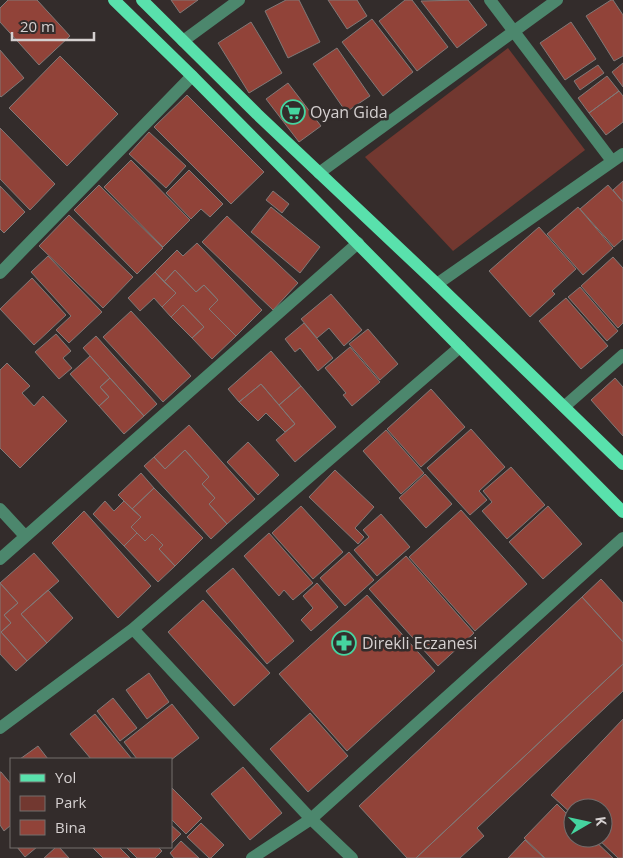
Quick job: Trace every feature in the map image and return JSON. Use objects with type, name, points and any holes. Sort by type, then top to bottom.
[{"type":"main road","points":[[114,0],[192,76],[623,512]]},
{"type":"main road","points":[[142,0],[257,114],[565,406],[623,464]]},
{"type":"street","points":[[183,41],[239,0]]},
{"type":"street","points":[[437,284],[618,158],[490,0]]},
{"type":"street","points":[[319,172],[557,0]]},
{"type":"street","points":[[0,273],[192,76]]},
{"type":"street","points":[[0,559],[358,243]]},
{"type":"street","points":[[0,728],[133,629],[460,347]]},
{"type":"street","points":[[565,406],[623,355]]},
{"type":"street","points":[[0,509],[26,536]]},
{"type":"street","points":[[252,858],[311,819],[623,538]]},
{"type":"street","points":[[133,629],[311,819],[352,858]]},
{"type":"green space","points":[[508,48],[585,150],[453,251],[365,157]]},
{"type":"building","points":[[8,0],[37,0],[70,36],[39,65],[0,22],[0,8]]},
{"type":"building","points":[[171,0],[198,0],[180,13]]},
{"type":"building","points":[[286,0],[299,0],[320,42],[288,58],[265,11]]},
{"type":"building","points":[[328,0],[357,0],[367,16],[347,29]]},
{"type":"building","points":[[405,0],[412,0],[448,47],[417,71],[379,21]]},
{"type":"building","points":[[468,0],[487,25],[457,48],[421,1]]},
{"type":"building","points":[[613,0],[623,15],[623,56],[614,61],[586,16]]},
{"type":"building","points":[[372,19],[413,72],[383,96],[342,42]]},
{"type":"building","points":[[251,22],[282,73],[249,93],[218,43]]},
{"type":"building","points":[[571,22],[596,59],[565,80],[540,43]]},
{"type":"building","points":[[337,48],[370,96],[346,112],[313,64]]},
{"type":"building","points":[[0,50],[24,78],[1,97],[0,96]]},
{"type":"building","points":[[60,56],[118,114],[67,166],[9,108]]},
{"type":"building","points":[[623,63],[623,87],[612,72]]},
{"type":"building","points":[[598,65],[604,73],[580,90],[574,81]]},
{"type":"building","points":[[607,76],[619,91],[589,113],[578,98]]},
{"type":"building","points":[[288,83],[321,126],[299,142],[266,99]]},
{"type":"building","points":[[619,91],[623,96],[623,122],[606,135],[589,113]]},
{"type":"building","points":[[187,95],[264,172],[231,204],[154,127]]},
{"type":"building","points":[[0,128],[55,184],[30,210],[0,179]]},
{"type":"building","points":[[149,132],[186,166],[166,188],[129,154]]},
{"type":"building","points":[[131,160],[190,220],[163,247],[104,187]]},
{"type":"building","points":[[189,170],[223,204],[210,217],[201,209],[191,219],[166,193]]},
{"type":"building","points":[[623,181],[623,202],[613,190]]},
{"type":"building","points":[[99,185],[163,248],[137,274],[74,210]]},
{"type":"building","points":[[608,185],[623,202],[623,239],[614,247],[580,209]]},
{"type":"building","points":[[0,186],[25,212],[4,233],[0,229]]},
{"type":"building","points":[[273,191],[289,204],[282,213],[266,200]]},
{"type":"building","points":[[271,207],[320,247],[300,273],[251,232]]},
{"type":"building","points":[[578,207],[613,248],[583,275],[547,234]]},
{"type":"building","points":[[69,215],[133,277],[103,308],[39,246]]},
{"type":"building","points":[[227,216],[298,283],[273,310],[202,242]]},
{"type":"building","points":[[539,227],[576,269],[552,291],[555,294],[530,317],[489,271]]},
{"type":"building","points":[[197,243],[262,310],[236,336],[209,309],[218,300],[204,285],[196,292],[175,270],[164,282],[155,272],[177,250],[183,256]]},
{"type":"building","points":[[48,256],[102,312],[69,343],[56,330],[71,316],[31,272]]},
{"type":"building","points":[[613,257],[623,268],[623,323],[618,328],[581,286]]},
{"type":"building","points":[[175,270],[196,292],[204,285],[218,300],[209,309],[236,336],[212,359],[192,338],[204,327],[183,305],[171,317],[162,307],[176,293],[164,282]]},
{"type":"building","points":[[155,272],[176,293],[162,307],[154,298],[140,311],[128,298]]},
{"type":"building","points":[[32,278],[66,315],[34,345],[0,309]]},
{"type":"building","points":[[580,287],[618,331],[607,341],[568,297]]},
{"type":"building","points":[[331,294],[362,330],[344,346],[329,328],[317,338],[301,319]]},
{"type":"building","points":[[566,298],[608,346],[581,369],[539,321]]},
{"type":"building","points":[[183,305],[204,327],[192,338],[171,317]]},
{"type":"building","points":[[131,311],[191,376],[163,402],[103,337]]},
{"type":"building","points":[[304,323],[333,358],[318,371],[300,348],[295,352],[285,339]]},
{"type":"building","points":[[368,329],[398,364],[380,380],[349,344]]},
{"type":"building","points":[[56,334],[71,351],[63,358],[72,368],[59,379],[35,352]]},
{"type":"building","points":[[96,336],[157,404],[144,416],[83,348]]},
{"type":"building","points":[[350,347],[380,382],[352,406],[343,395],[346,393],[325,368]]},
{"type":"building","points":[[271,351],[301,386],[279,405],[261,384],[239,402],[228,389]]},
{"type":"building","points":[[90,356],[110,378],[100,387],[109,397],[99,406],[70,374]]},
{"type":"building","points":[[7,363],[30,386],[22,393],[34,406],[43,396],[67,421],[20,468],[0,448],[0,370]]},
{"type":"building","points":[[110,378],[144,416],[124,434],[99,406],[109,397],[100,387]]},
{"type":"building","points":[[615,378],[623,387],[623,436],[591,400]]},
{"type":"building","points":[[261,384],[295,424],[285,432],[266,413],[258,421],[239,402]]},
{"type":"building","points":[[301,386],[336,427],[295,462],[276,440],[295,424],[279,405]]},
{"type":"building","points":[[431,389],[465,427],[421,467],[387,429]]},
{"type":"building","points":[[189,425],[255,499],[227,524],[209,504],[215,498],[202,484],[209,477],[185,450],[165,469],[154,457]]},
{"type":"building","points":[[471,429],[505,467],[479,491],[487,500],[470,515],[427,468]]},
{"type":"building","points":[[386,430],[424,473],[401,494],[363,451]]},
{"type":"building","points":[[248,442],[279,475],[258,495],[227,462]]},
{"type":"building","points":[[185,450],[209,477],[202,484],[215,498],[209,504],[227,524],[211,539],[144,466],[154,457],[165,469]]},
{"type":"building","points":[[511,467],[545,505],[507,539],[482,511],[492,502],[483,491]]},
{"type":"building","points":[[335,470],[374,507],[355,528],[364,537],[358,544],[309,497]]},
{"type":"building","points":[[141,473],[154,488],[132,509],[118,495]]},
{"type":"building","points":[[425,474],[452,504],[426,528],[399,498]]},
{"type":"building","points":[[154,488],[203,538],[175,566],[159,549],[163,545],[152,534],[145,541],[131,527],[141,517],[132,509]]},
{"type":"building","points":[[105,501],[114,511],[124,501],[141,517],[131,527],[137,533],[124,546],[93,514]]},
{"type":"building","points":[[301,506],[343,552],[313,579],[272,533]]},
{"type":"building","points":[[548,506],[582,544],[543,579],[509,542]]},
{"type":"building","points":[[461,510],[527,584],[475,631],[409,557]]},
{"type":"building","points":[[84,511],[151,586],[118,618],[52,543]]},
{"type":"building","points":[[381,514],[410,547],[377,576],[354,550],[369,537],[363,530]]},
{"type":"building","points":[[137,533],[145,541],[152,534],[163,545],[159,549],[175,566],[158,582],[124,546]]},
{"type":"building","points":[[269,533],[313,583],[293,600],[284,590],[279,596],[244,556]]},
{"type":"building","points":[[349,552],[374,580],[345,606],[320,578]]},
{"type":"building","points":[[34,553],[59,581],[21,614],[47,643],[27,661],[1,632],[11,623],[4,615],[18,603],[0,583]]},
{"type":"building","points":[[406,556],[474,633],[438,666],[369,589]]},
{"type":"building","points":[[233,568],[294,641],[267,664],[206,591]]},
{"type":"building","points":[[601,579],[623,603],[623,642],[582,597]]},
{"type":"building","points":[[0,583],[18,603],[4,615],[11,623],[1,632],[27,661],[16,671],[0,654]]},
{"type":"building","points":[[317,583],[338,607],[311,631],[301,620],[313,608],[303,596]]},
{"type":"building","points":[[48,590],[73,618],[47,643],[21,614]]},
{"type":"building","points":[[367,595],[435,671],[347,751],[279,674]]},
{"type":"building","points":[[582,597],[623,642],[623,664],[416,858],[407,858],[359,806]]},
{"type":"building","points":[[203,600],[270,673],[234,706],[168,632]]},
{"type":"building","points":[[623,664],[623,691],[477,828],[484,836],[460,858],[416,858]]},
{"type":"building","points":[[149,673],[169,702],[147,719],[126,690]]},
{"type":"building","points":[[113,698],[137,728],[120,741],[97,711]]},
{"type":"building","points":[[172,704],[199,738],[172,759],[136,758],[124,742]]},
{"type":"building","points":[[310,713],[348,756],[308,792],[270,749]]},
{"type":"building","points":[[95,714],[131,758],[90,758],[70,734]]},
{"type":"building","points":[[623,719],[623,858],[618,858],[608,848],[613,848],[613,798],[563,798],[563,806],[551,795]]},
{"type":"building","points":[[38,746],[47,758],[21,758]]},
{"type":"building","points":[[243,767],[282,813],[250,840],[211,794]]},
{"type":"building","points":[[1,772],[10,783],[10,826],[4,831],[0,825]]},
{"type":"building","points":[[172,788],[202,818],[186,834],[172,820]]},
{"type":"building","points":[[557,804],[563,810],[563,848],[602,848],[613,858],[545,858],[524,838]]},
{"type":"building","points":[[201,823],[224,845],[211,858],[187,837]]},
{"type":"building","points":[[172,826],[181,834],[172,843]]},
{"type":"building","points":[[525,840],[544,858],[508,858]]},
{"type":"building","points":[[181,841],[199,858],[174,858],[170,853]]},
{"type":"building","points":[[18,848],[36,848],[25,857]]},
{"type":"building","points":[[55,848],[60,848],[69,858],[44,858]]},
{"type":"building","points":[[93,848],[120,848],[130,858],[103,858]]},
{"type":"building","points":[[127,848],[159,848],[162,851],[155,858],[137,858]]},
{"type":"place","name":"Oyan Gida","points":[[293,112]]},
{"type":"place","name":"Direkli Eczanesi","points":[[344,643]]}]
